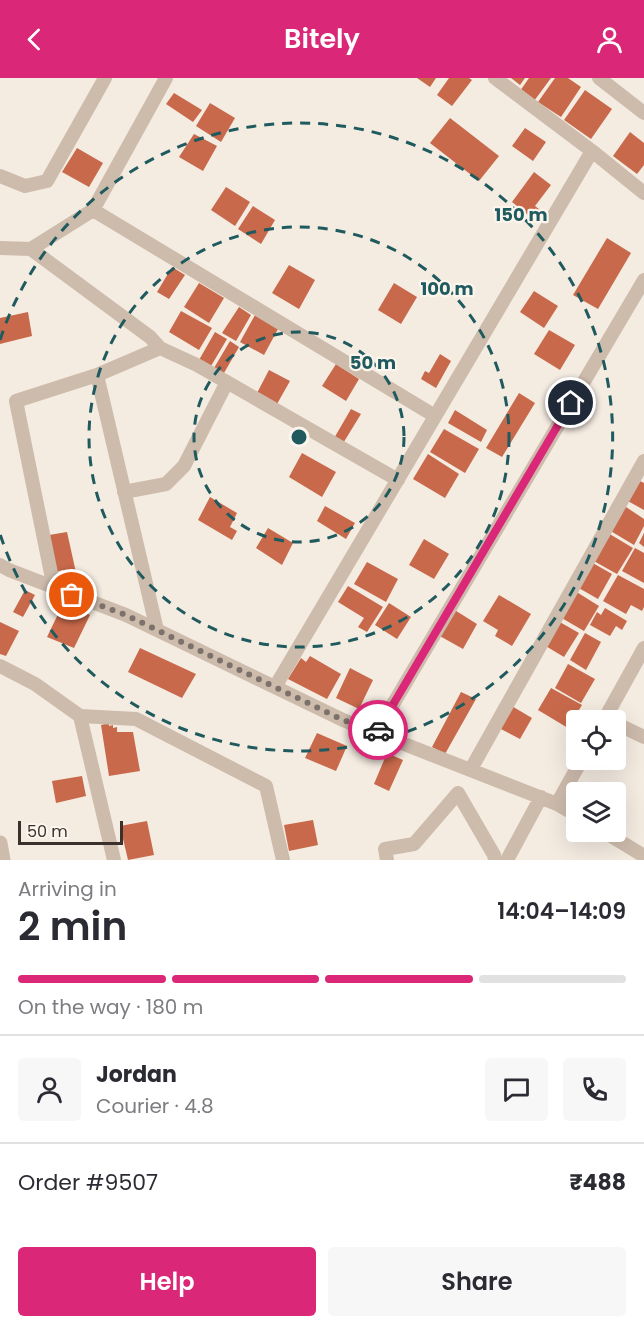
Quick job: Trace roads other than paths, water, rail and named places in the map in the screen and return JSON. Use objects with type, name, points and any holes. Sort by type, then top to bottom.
[{"type":"street","points":[[0,176],[25,186],[47,181],[105,78]]},
{"type":"street","points":[[0,248],[31,249],[93,210],[166,78]]},
{"type":"street","points":[[495,78],[592,151],[644,194]]},
{"type":"street","points":[[599,78],[644,113]]},
{"type":"street","points":[[276,687],[592,151]]},
{"type":"street","points":[[93,210],[435,416]]},
{"type":"street","points":[[31,249],[150,337],[160,348],[197,364],[398,480]]},
{"type":"street","points":[[376,733],[644,280]]},
{"type":"street","points":[[54,588],[16,401],[97,375],[160,348]]},
{"type":"street","points":[[97,375],[157,630]]},
{"type":"street","points":[[124,492],[166,484],[184,466],[227,382]]},
{"type":"street","points":[[471,770],[644,461]]},
{"type":"street","points":[[0,565],[126,615],[343,720],[542,797],[566,809]]},
{"type":"street","points":[[613,710],[644,648]]},
{"type":"street","points":[[0,666],[35,684],[80,716],[136,719],[266,786],[283,860]]},
{"type":"street","points":[[80,716],[114,860]]},
{"type":"street","points":[[626,728],[644,736]]},
{"type":"street","points":[[557,804],[576,770]]},
{"type":"street","points":[[387,860],[385,849],[414,844],[458,793],[495,860]]},
{"type":"street","points":[[507,860],[542,797]]},
{"type":"street","points":[[621,842],[644,856]]},
{"type":"street","points":[[0,843],[3,860]]}]
